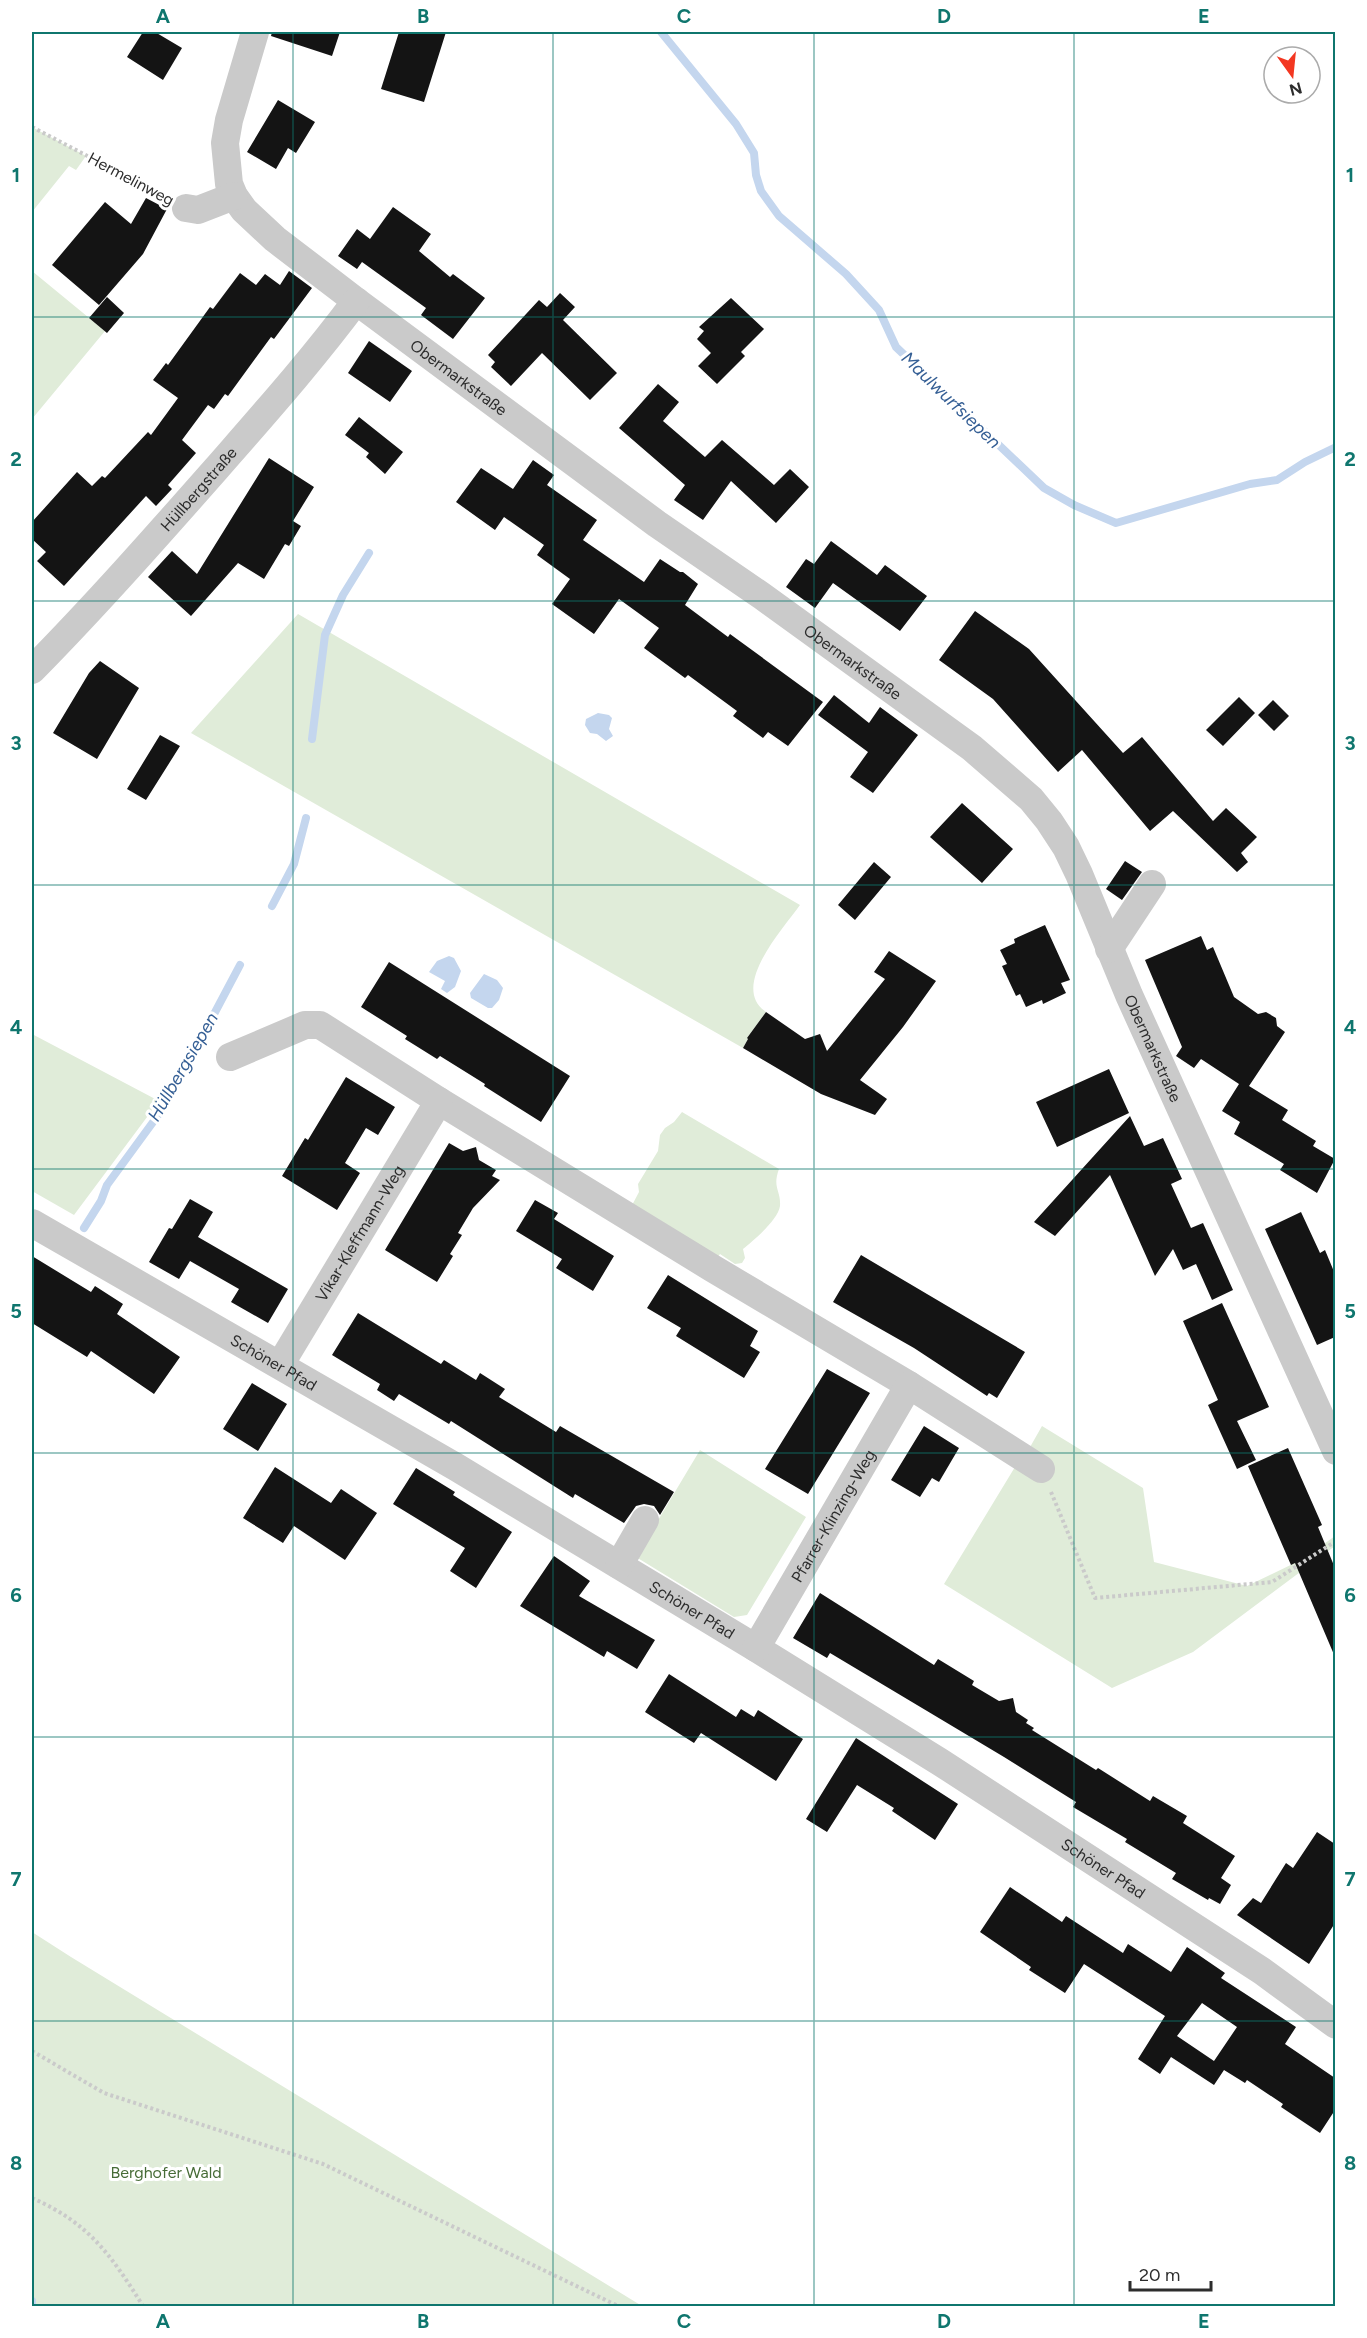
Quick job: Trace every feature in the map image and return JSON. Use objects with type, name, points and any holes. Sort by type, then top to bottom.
[{"type":"street","name":"Obermarkstraße","points":[[255,32],[229,120],[225,143],[229,184],[244,210],[275,239],[356,301],[657,524],[762,596],[972,748],[1031,799],[1049,821],[1066,848],[1109,949],[1335,1451]]},
{"type":"street","name":"Hermelinweg","points":[[186,208],[198,210],[234,196]]},
{"type":"street","name":"Hüllbergstraße","points":[[32,670],[151,543],[258,421],[356,301]]},
{"type":"street","points":[[1109,949],[1152,884]]},
{"type":"street","points":[[230,1057],[305,1025],[320,1025],[439,1101],[909,1385],[1041,1469]]},
{"type":"street","name":"Vikar-Kleffmann-Weg","points":[[280,1365],[439,1101]]},
{"type":"street","name":"Schöner Pfad","points":[[32,1223],[280,1365],[756,1648],[940,1762],[1252,1964],[1335,2025]]},
{"type":"street","name":"Pfarrer-Klinzing-Weg","points":[[756,1648],[909,1385]]},
{"type":"street","points":[[619,1565],[645,1520]]},
{"type":"path","name":"Hermelinweg","points":[[32,127],[186,208]]},
{"type":"path","points":[[1041,1469],[1095,1598],[1272,1582],[1335,1541]]},
{"type":"path","points":[[32,2051],[104,2093],[322,2164],[618,2307]]},
{"type":"path","points":[[32,2198],[47,2204],[82,2227],[105,2248],[143,2307]]},
{"type":"green space","points":[[32,127],[86,156],[76,170],[69,166],[32,212]]},
{"type":"green space","points":[[32,271],[105,331],[32,419]]},
{"type":"green space","points":[[298,614],[800,905],[772,943],[756,973],[753,988],[756,1001],[766,1012],[747,1038],[743,1048],[191,733]]},
{"type":"green space","points":[[32,1034],[159,1101],[74,1215],[32,1191]]},
{"type":"green space","points":[[682,1112],[779,1169],[776,1181],[780,1201],[778,1212],[764,1230],[743,1249],[745,1258],[742,1263],[735,1264],[720,1254],[715,1261],[630,1209],[639,1192],[638,1184],[658,1151],[660,1135]]},
{"type":"green space","points":[[1042,1426],[1143,1488],[1154,1562],[1247,1586],[1303,1559],[1335,1536],[1335,1546],[1193,1652],[1112,1688],[944,1584]]},
{"type":"green space","points":[[700,1450],[806,1517],[747,1615],[734,1617],[636,1557]]},
{"type":"green space","name":"Berghofer Wald","points":[[32,1932],[71,1957],[642,2306],[32,2306]]},
{"type":"water","points":[[598,713],[609,715],[612,718],[609,729],[613,736],[606,741],[597,734],[590,733],[585,725],[586,719]]},
{"type":"water","points":[[449,956],[454,958],[461,971],[455,987],[447,993],[441,989],[445,981],[429,972],[437,961]]},
{"type":"water","points":[[484,974],[497,980],[503,988],[499,1000],[492,1008],[471,998],[470,993]]},
{"type":"building","points":[[143,32],[155,32],[182,48],[163,80],[127,57]]},
{"type":"building","points":[[272,32],[340,32],[332,56],[271,36]]},
{"type":"building","points":[[399,32],[446,32],[424,102],[381,89]]},
{"type":"building","points":[[278,100],[315,122],[296,153],[288,148],[276,169],[247,152]]},
{"type":"building","points":[[146,198],[167,209],[143,254],[99,305],[52,265],[105,202],[131,224]]},
{"type":"building","points":[[393,207],[431,234],[419,251],[450,277],[453,274],[485,298],[453,339],[421,315],[426,308],[362,262],[357,269],[338,256],[357,229],[370,239]]},
{"type":"building","points":[[289,271],[312,288],[274,339],[271,337],[228,396],[225,394],[214,409],[208,405],[182,440],[196,453],[168,485],[172,489],[156,506],[146,496],[64,586],[37,561],[46,552],[32,539],[32,522],[77,472],[92,486],[102,476],[105,478],[148,432],[151,435],[178,398],[153,380],[166,363],[168,365],[210,307],[213,309],[240,273],[256,285],[265,274],[280,285]]},
{"type":"building","points":[[560,293],[575,307],[563,320],[617,373],[590,400],[542,353],[511,386],[491,367],[495,362],[488,355],[539,300],[547,307]]},
{"type":"building","points":[[107,297],[124,313],[107,333],[89,318]]},
{"type":"building","points":[[731,298],[764,329],[741,352],[745,356],[717,384],[698,366],[711,353],[697,339],[704,331],[699,327]]},
{"type":"building","points":[[369,341],[412,371],[390,402],[348,373]]},
{"type":"building","points":[[658,384],[679,402],[663,421],[705,457],[722,440],[774,485],[790,469],[809,487],[776,523],[731,481],[703,520],[674,500],[685,485],[619,428]]},
{"type":"building","points":[[359,417],[403,452],[385,474],[366,457],[369,453],[345,435]]},
{"type":"building","points":[[269,458],[314,487],[293,521],[301,526],[289,546],[285,544],[264,579],[238,563],[191,616],[148,577],[172,551],[197,574]]},
{"type":"building","points":[[533,460],[554,475],[547,485],[597,520],[583,540],[644,582],[660,559],[683,572],[698,584],[685,605],[728,637],[730,634],[823,702],[788,746],[768,732],[763,738],[733,716],[737,711],[688,675],[685,678],[644,648],[659,628],[619,599],[594,634],[552,604],[570,579],[537,555],[544,545],[504,517],[495,530],[456,502],[481,468],[513,489]]},
{"type":"building","points":[[831,541],[877,575],[885,565],[927,596],[900,631],[833,583],[815,608],[786,587],[806,559],[814,564]]},
{"type":"building","points":[[975,611],[1029,649],[1123,753],[1142,737],[1213,821],[1226,808],[1257,837],[1241,853],[1248,862],[1237,872],[1173,811],[1150,831],[1082,750],[1058,772],[993,699],[939,660]]},
{"type":"building","points":[[100,661],[139,688],[97,759],[53,733],[89,673]]},
{"type":"building","points":[[834,695],[869,723],[880,707],[918,735],[873,793],[850,777],[868,752],[818,715]]},
{"type":"building","points":[[1239,697],[1255,713],[1223,746],[1206,730]]},
{"type":"building","points":[[1273,700],[1289,716],[1274,731],[1258,715]]},
{"type":"building","points":[[160,735],[180,746],[146,800],[127,789]]},
{"type":"building","points":[[962,803],[1013,849],[982,883],[930,837]]},
{"type":"building","points":[[1125,861],[1142,872],[1122,900],[1106,889]]},
{"type":"building","points":[[874,862],[891,877],[855,920],[838,905]]},
{"type":"building","points":[[1045,925],[1070,980],[1061,983],[1066,993],[1043,1004],[1042,1000],[1026,1007],[1020,994],[1016,996],[1002,966],[1007,964],[1000,950],[1015,943],[1014,939]]},
{"type":"building","points":[[1201,936],[1207,950],[1213,947],[1234,997],[1258,1014],[1266,1012],[1276,1018],[1277,1026],[1285,1032],[1249,1086],[1288,1110],[1282,1120],[1316,1141],[1313,1146],[1335,1159],[1317,1193],[1280,1170],[1284,1164],[1234,1134],[1240,1122],[1222,1111],[1239,1084],[1201,1059],[1194,1068],[1176,1056],[1182,1047],[1145,960]]},
{"type":"building","points":[[889,951],[936,981],[903,1027],[860,1080],[887,1099],[875,1115],[821,1094],[743,1048],[747,1038],[766,1012],[805,1039],[820,1034],[827,1051],[885,979],[874,972]]},
{"type":"building","points":[[389,962],[570,1076],[541,1122],[440,1056],[437,1059],[405,1039],[407,1036],[361,1007]]},
{"type":"building","points":[[1109,1069],[1129,1113],[1057,1147],[1036,1102]]},
{"type":"building","points":[[346,1077],[395,1107],[378,1135],[366,1128],[345,1163],[360,1173],[337,1210],[282,1176],[305,1138],[308,1140]]},
{"type":"building","points":[[1130,1116],[1144,1146],[1163,1138],[1182,1179],[1171,1184],[1191,1228],[1203,1223],[1233,1290],[1212,1300],[1196,1264],[1183,1270],[1173,1249],[1155,1276],[1110,1175],[1055,1236],[1034,1222]]},
{"type":"building","points":[[449,1143],[463,1151],[476,1147],[479,1160],[496,1170],[492,1176],[500,1180],[473,1208],[458,1233],[462,1235],[450,1254],[453,1256],[437,1282],[385,1250]]},
{"type":"building","points":[[190,1199],[213,1212],[198,1237],[288,1289],[268,1323],[231,1302],[239,1289],[190,1261],[179,1279],[149,1262]]},
{"type":"building","points":[[535,1200],[558,1213],[554,1219],[614,1256],[593,1291],[556,1268],[562,1259],[516,1231]]},
{"type":"building","points":[[1301,1212],[1320,1253],[1325,1250],[1335,1274],[1335,1337],[1317,1345],[1265,1229]]},
{"type":"building","points":[[861,1255],[1025,1352],[997,1398],[989,1393],[987,1396],[914,1348],[833,1302]]},
{"type":"building","points":[[32,1256],[91,1292],[95,1286],[123,1304],[117,1314],[180,1357],[154,1394],[91,1351],[87,1357],[32,1323]]},
{"type":"building","points":[[668,1275],[758,1331],[750,1346],[760,1352],[744,1378],[676,1336],[681,1328],[647,1308]]},
{"type":"building","points":[[1222,1303],[1269,1407],[1237,1421],[1256,1460],[1237,1469],[1208,1405],[1218,1400],[1183,1321]]},
{"type":"building","points":[[358,1313],[441,1364],[444,1360],[476,1380],[480,1373],[505,1389],[499,1397],[556,1432],[560,1426],[674,1492],[660,1515],[654,1506],[644,1504],[636,1506],[624,1523],[575,1494],[573,1498],[451,1421],[449,1424],[399,1394],[394,1401],[377,1390],[380,1384],[332,1355]]},
{"type":"building","points":[[827,1369],[870,1393],[808,1494],[765,1469]]},
{"type":"building","points":[[252,1383],[287,1404],[258,1451],[223,1429]]},
{"type":"building","points":[[924,1426],[959,1448],[939,1482],[932,1478],[920,1497],[891,1480]]},
{"type":"building","points":[[1288,1448],[1322,1525],[1318,1527],[1335,1568],[1335,1657],[1295,1563],[1291,1565],[1248,1466]]},
{"type":"building","points":[[275,1467],[331,1503],[341,1489],[377,1513],[345,1560],[294,1526],[283,1543],[243,1518]]},
{"type":"building","points":[[416,1468],[455,1492],[453,1495],[512,1532],[476,1588],[450,1571],[465,1548],[393,1504]]},
{"type":"building","points":[[554,1556],[590,1581],[579,1596],[655,1640],[637,1669],[607,1651],[604,1657],[520,1606]]},
{"type":"building","points":[[820,1593],[934,1665],[938,1659],[974,1681],[972,1685],[999,1701],[1013,1698],[1016,1712],[1028,1720],[1026,1723],[1034,1728],[1032,1730],[1150,1801],[1153,1796],[1187,1816],[1183,1823],[1235,1856],[1221,1878],[1231,1885],[1220,1904],[1209,1898],[1208,1900],[1172,1879],[1176,1873],[1125,1842],[1127,1839],[1073,1807],[1076,1802],[1004,1757],[830,1653],[827,1658],[793,1638]]},
{"type":"building","points":[[669,1674],[736,1717],[741,1709],[754,1717],[758,1710],[803,1739],[776,1781],[701,1733],[694,1743],[645,1712]]},
{"type":"building","points":[[856,1738],[958,1804],[935,1840],[892,1811],[894,1808],[857,1785],[827,1832],[806,1819]]},
{"type":"building","points":[[1317,1832],[1335,1844],[1335,1923],[1309,1964],[1237,1915],[1253,1898],[1261,1903],[1286,1863],[1293,1868]]},
{"type":"building","points":[[1010,1887],[1062,1922],[1066,1916],[1123,1953],[1128,1944],[1171,1972],[1187,1947],[1225,1973],[1221,1978],[1296,2027],[1285,2044],[1335,2078],[1335,2110],[1320,2133],[1281,2107],[1283,2104],[1247,2080],[1245,2083],[1224,2070],[1214,2085],[1171,2057],[1160,2074],[1138,2059],[1165,2016],[1084,1964],[1065,1993],[1029,1970],[1031,1967],[980,1932]],"holes":[[[1202,2003],[1237,2027],[1214,2061],[1177,2036]]]},
{"type":"waterway","name":"Maulwurfsiepen","points":[[661,32],[736,124],[754,153],[756,175],[761,191],[779,216],[846,274],[879,310],[896,347],[1044,488],[1074,505],[1116,523],[1250,484],[1277,480],[1305,462],[1336,447]]},
{"type":"waterway","name":"Hüllbergsiepen","points":[[312,739],[325,635],[343,595],[369,553]]},
{"type":"waterway","name":"Hüllbergsiepen","points":[[272,906],[294,864],[306,818]]},
{"type":"waterway","name":"Hüllbergsiepen","points":[[84,1228],[101,1201],[107,1185],[167,1103],[240,965]]},
{"type":"waterway","points":[[32,2301],[32,2306]]}]
